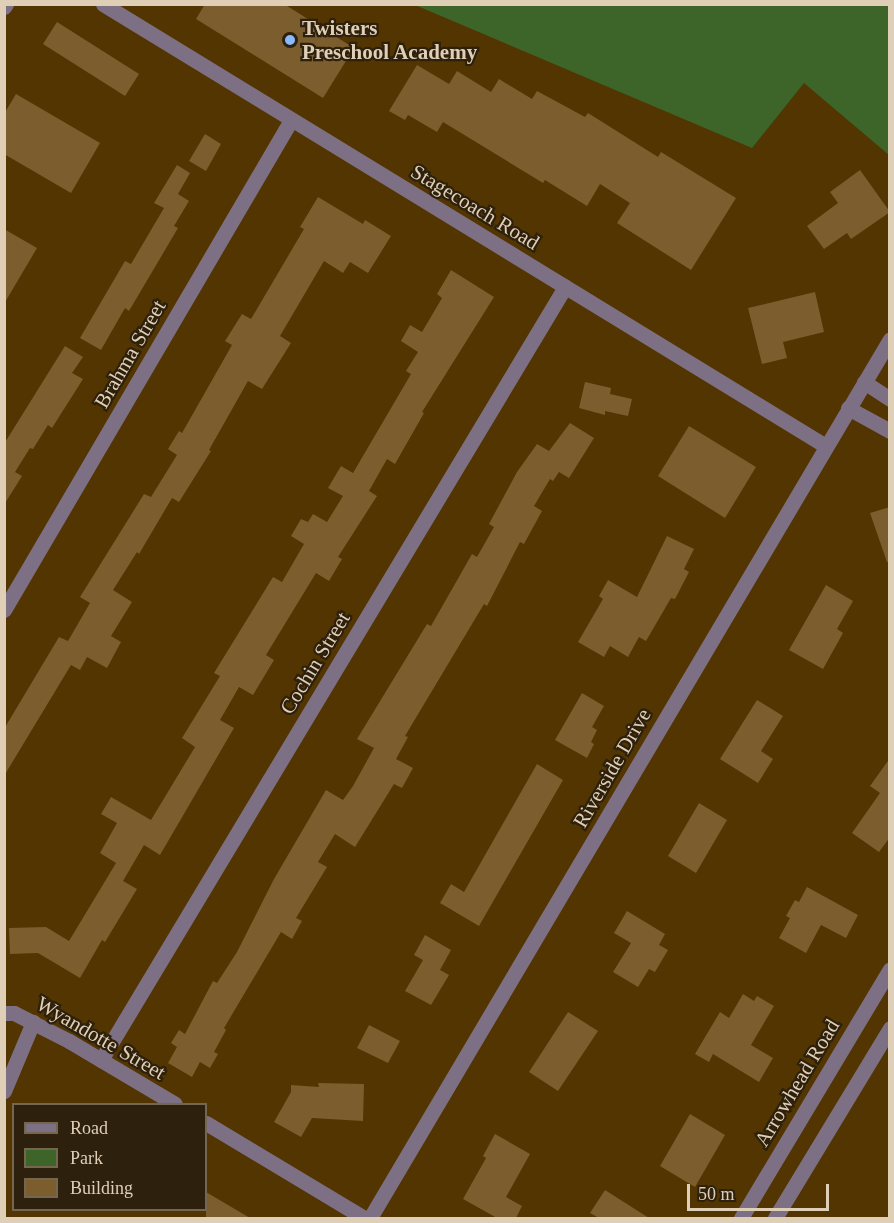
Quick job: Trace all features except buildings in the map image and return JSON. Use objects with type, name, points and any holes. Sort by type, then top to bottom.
[{"type":"street","name":"Stagecoach Road","points":[[103,4],[825,445]]},
{"type":"street","name":"Brahma Street","points":[[4,610],[291,120]]},
{"type":"street","name":"Cochin Street","points":[[101,1060],[565,287]]},
{"type":"street","name":"Riverside Drive","points":[[370,1218],[825,445],[890,339]]},
{"type":"street","points":[[864,382],[890,399]]},
{"type":"street","points":[[848,408],[890,430]]},
{"type":"street","name":"Arrowhead Road","points":[[741,1218],[890,969]]},
{"type":"street","name":"Wyandotte Street","points":[[4,1013],[14,1013],[33,1022],[173,1103]]},
{"type":"street","points":[[4,1091],[33,1022]]},
{"type":"street","points":[[775,1218],[890,1028]]},
{"type":"street","points":[[207,1124],[364,1218]]},
{"type":"green space","points":[[415,5],[889,5],[889,155],[804,83],[752,148]]},
{"type":"place","name":"Twisters Preschool Academy","points":[[290,40]]}]
